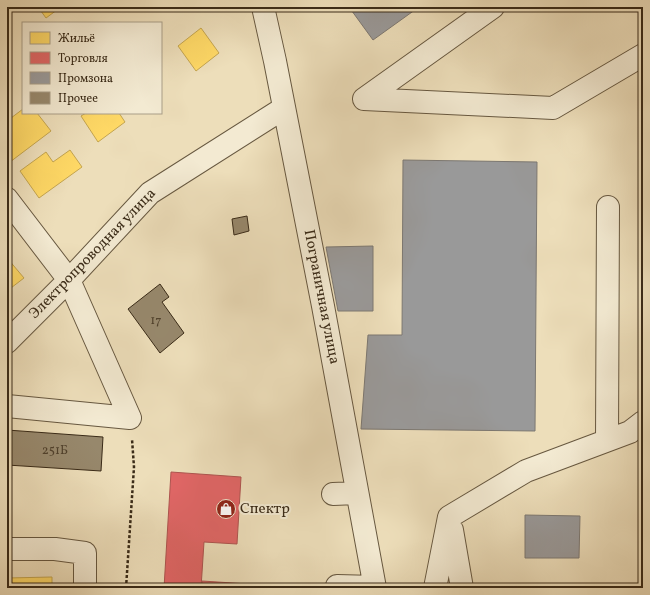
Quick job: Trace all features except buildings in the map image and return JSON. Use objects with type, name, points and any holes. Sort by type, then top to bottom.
[{"type":"street","name":"Пограничная улица","points":[[263,7],[284,108],[375,588]]},
{"type":"street","points":[[493,7],[364,99],[553,108],[643,55]]},
{"type":"street","name":"Электропроводная улица","points":[[7,342],[69,280],[150,193],[284,108]]},
{"type":"street","points":[[7,199],[69,280],[130,418],[7,406]]},
{"type":"street","points":[[607,440],[608,207]]},
{"type":"street","points":[[435,588],[450,517],[526,471],[630,432],[643,422]]},
{"type":"street","points":[[333,494],[357,493]]},
{"type":"street","points":[[450,517],[462,588]]},
{"type":"street","points":[[7,549],[55,549],[85,553],[85,588]]},
{"type":"street","points":[[337,586],[375,588]]},
{"type":"path","points":[[126,588],[134,467],[130,418]]},
{"type":"place","name":"Спектр","points":[[226,509]]}]
